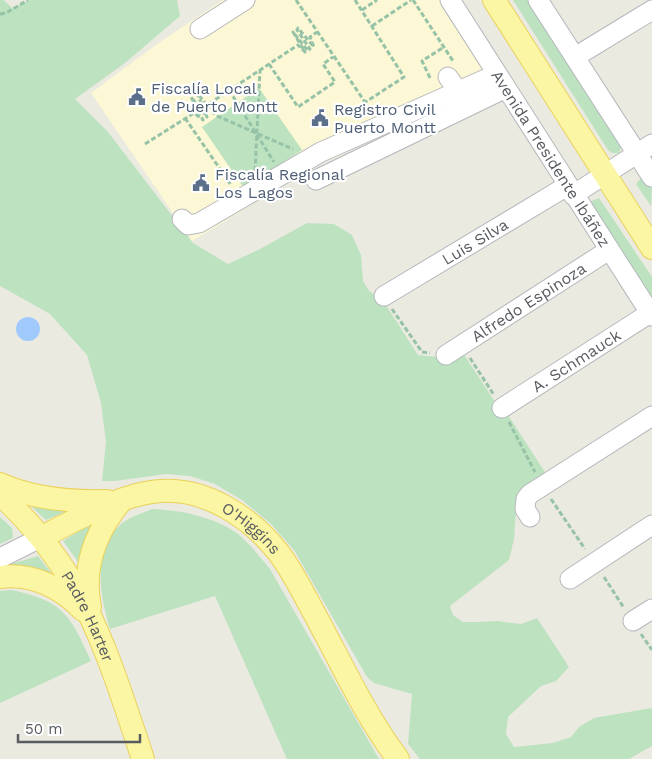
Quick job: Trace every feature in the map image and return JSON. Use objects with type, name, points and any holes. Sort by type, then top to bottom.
[{"type":"main road","points":[[494,0],[652,248]]},
{"type":"main road","points":[[0,484],[60,500],[78,502],[120,501]]},
{"type":"main road","name":"O'Higgins","points":[[42,537],[89,513],[120,501],[161,491],[186,494],[222,505],[258,531],[279,553],[368,711],[398,759]]},
{"type":"main road","name":"Padre Harter","points":[[0,494],[42,537],[69,575],[95,624],[143,759]]},
{"type":"main road","points":[[95,624],[87,588],[90,562],[103,524],[120,501]]},
{"type":"main road","points":[[0,577],[23,577],[58,589],[82,609],[95,624]]},
{"type":"street","points":[[200,29],[245,0]]},
{"type":"street","name":"Avenida Presidente Ibáñez","points":[[450,0],[651,315]]},
{"type":"street","points":[[538,0],[574,57],[645,149],[652,177]]},
{"type":"street","points":[[574,57],[652,10]]},
{"type":"street","points":[[182,219],[188,225],[194,225],[312,158],[452,84],[501,81]]},
{"type":"street","points":[[316,180],[501,81]]},
{"type":"street","name":"Luis Silva","points":[[384,296],[570,190],[605,174],[645,149]]},
{"type":"street","name":"Alfredo Espinoza","points":[[454,350],[609,250]]},
{"type":"street","name":"A. Schmauck","points":[[502,408],[651,315]]},
{"type":"street","points":[[530,517],[525,509],[526,499],[652,416]]},
{"type":"street","points":[[570,579],[652,525]]},
{"type":"street","name":"O'Higgins","points":[[0,558],[42,537]]},
{"type":"street","points":[[633,622],[652,609]]},
{"type":"path","points":[[0,14],[6,13],[28,0]]},
{"type":"path","points":[[296,0],[364,103],[404,77],[355,0]]},
{"type":"path","points":[[362,10],[377,0]]},
{"type":"path","points":[[372,26],[412,0],[444,47],[452,84]]},
{"type":"path","points":[[208,104],[298,45],[304,52],[293,32],[308,51],[297,30],[298,28],[314,47],[310,37],[317,32]]},
{"type":"path","points":[[444,47],[422,61],[452,84]]},
{"type":"path","points":[[269,64],[298,107],[336,82],[322,64],[333,57]]},
{"type":"path","points":[[248,196],[258,134],[260,70]]},
{"type":"path","points":[[229,90],[258,134],[282,176]]},
{"type":"path","points":[[145,144],[194,113],[201,120],[203,119],[190,98],[192,97],[207,117],[197,93],[206,105],[208,104],[215,115],[312,158]]},
{"type":"path","points":[[185,118],[248,196]]},
{"type":"path","points":[[384,296],[422,352],[454,350],[502,408],[543,487]]},
{"type":"shaded area","points":[[223,0],[440,0],[496,86],[322,163],[192,241],[91,93],[160,42]]},
{"type":"green space","points":[[0,0],[4,0],[12,8],[30,0],[177,0],[180,16],[125,63],[75,99],[108,132],[193,243],[228,264],[307,223],[334,224],[352,235],[361,255],[363,281],[369,291],[382,299],[418,355],[445,358],[461,350],[501,411],[506,412],[548,477],[523,494],[516,510],[514,539],[509,560],[450,606],[453,615],[463,622],[497,621],[521,624],[537,618],[569,667],[556,681],[541,686],[508,717],[506,734],[514,747],[553,743],[571,737],[579,727],[594,718],[652,708],[652,746],[629,759],[420,759],[408,744],[412,694],[374,683],[367,677],[294,550],[271,524],[242,500],[215,484],[190,476],[166,474],[102,481],[106,442],[101,403],[87,355],[50,314],[0,286]]},
{"type":"green space","points":[[513,0],[533,0],[622,145],[619,153],[612,153],[608,150]]},
{"type":"green space","points":[[259,88],[302,150],[244,188],[202,127]]},
{"type":"green space","points":[[641,178],[646,179],[652,188],[651,206],[636,184]]},
{"type":"green space","points":[[599,198],[652,277],[652,302],[589,202]]},
{"type":"green space","points":[[27,502],[69,510],[46,520]]},
{"type":"green space","points":[[152,509],[185,513],[219,523],[238,534],[251,546],[270,569],[379,759],[287,759],[215,596],[110,629],[103,602],[100,574],[105,547],[121,524],[132,517]]},
{"type":"green space","points":[[0,517],[12,528],[13,538],[0,544]]},
{"type":"green space","points":[[94,522],[81,566],[63,541]]},
{"type":"green space","points":[[38,556],[55,578],[11,568],[11,564]]},
{"type":"green space","points":[[11,590],[43,599],[63,612],[77,632],[91,661],[0,703],[0,591]]},
{"type":"water","points":[[28,317],[36,321],[40,329],[36,337],[28,341],[20,337],[16,329],[20,321]]},
{"type":"place","name":"Fiscalía Local de Puerto Montt","points":[[137,97]]},
{"type":"place","name":"Registro Civil Puerto Montt","points":[[320,118]]},
{"type":"place","name":"Fiscalía Regional Los Lagos","points":[[201,183]]}]
